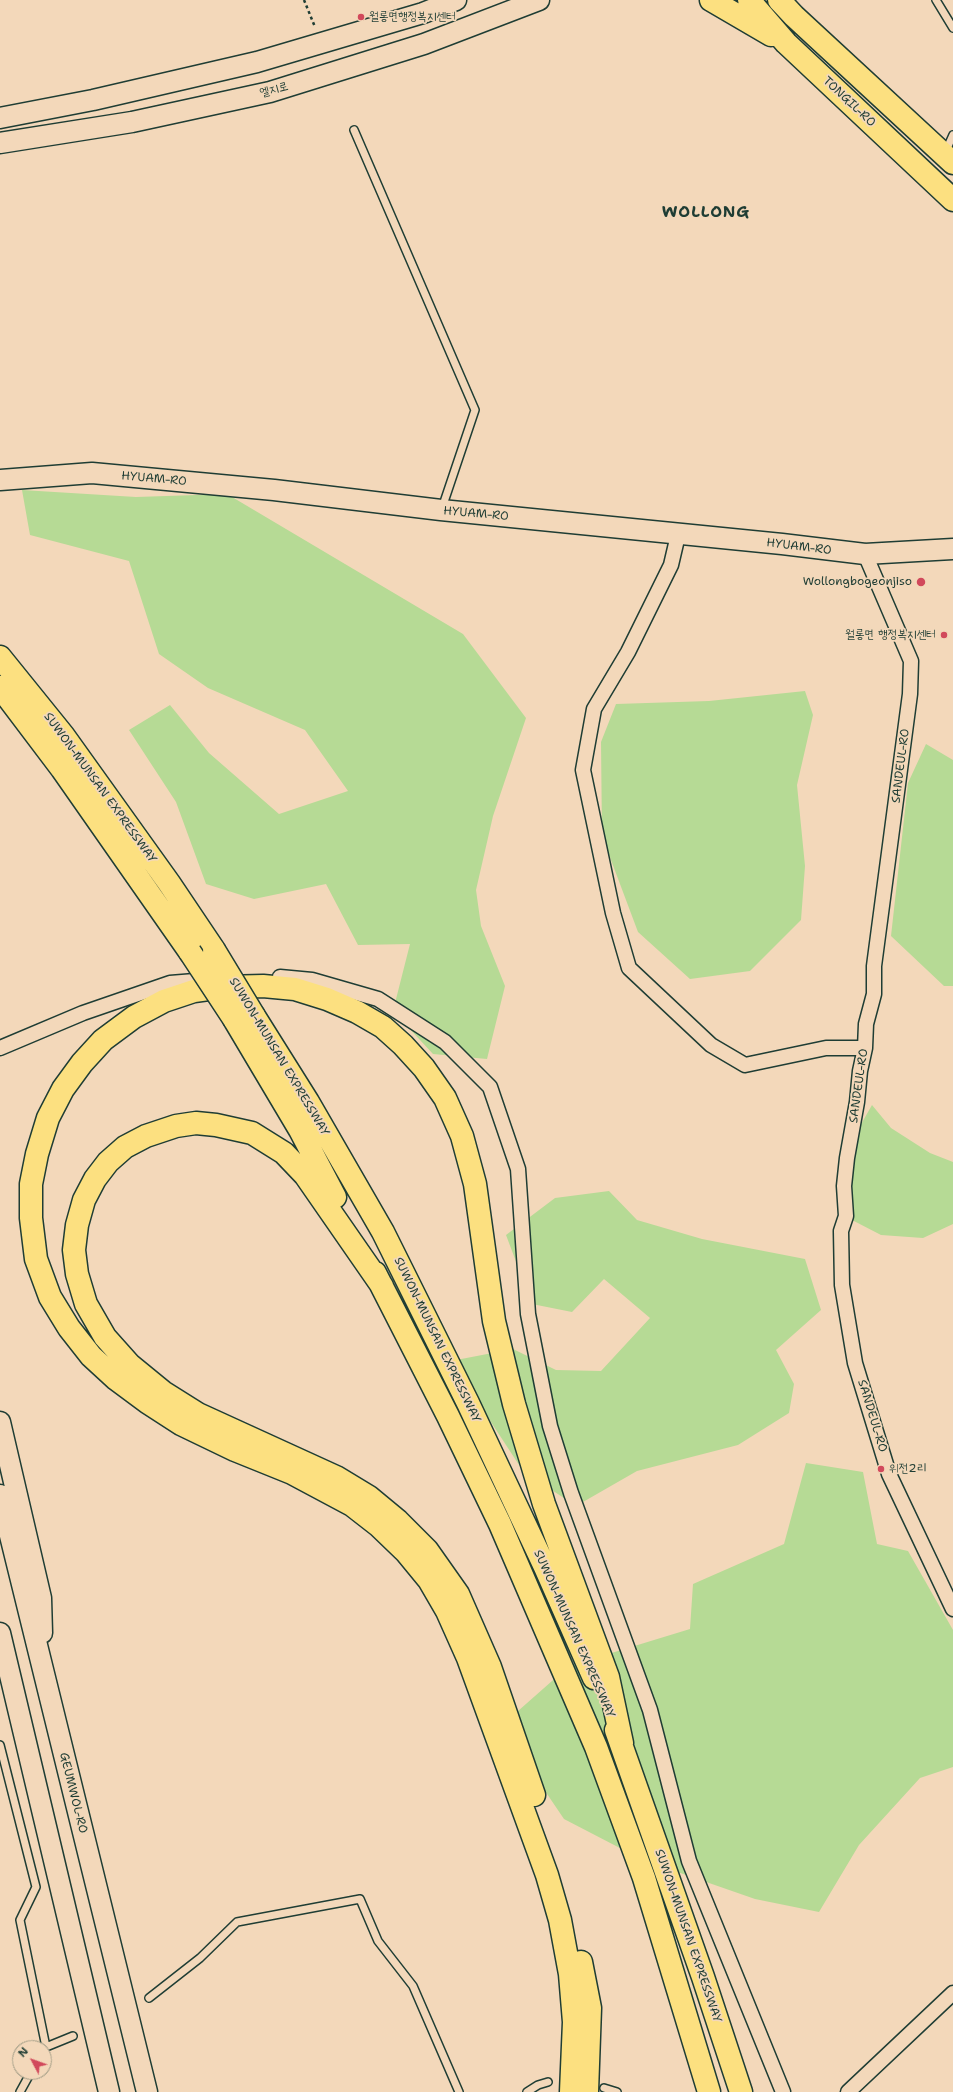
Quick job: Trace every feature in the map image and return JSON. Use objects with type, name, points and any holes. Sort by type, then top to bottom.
[{"type":"main road","points":[[0,118],[93,100],[226,70],[323,44],[423,13],[456,0]]},
{"type":"main road","name":"엘지로","points":[[0,143],[132,122],[270,92],[424,44],[539,0]]},
{"type":"main road","points":[[711,0],[786,44]]},
{"type":"main road","name":"TONGIL-RO","points":[[749,0],[786,44],[953,200]]},
{"type":"main road","points":[[787,5],[948,159]]},
{"type":"main road","name":"HYUAM-RO","points":[[0,480],[92,473],[274,490],[441,510],[678,535],[782,544],[864,554],[953,549]]},
{"type":"main road","name":"SUWON-MUNSAN EXPRESSWAY","points":[[0,657],[63,735],[169,883],[214,950],[244,1017],[300,1130],[448,1416],[500,1524],[596,1747],[644,1878],[709,2092]]},
{"type":"main road","name":"SUWON-MUNSAN EXPRESSWAY","points":[[0,687],[62,768],[190,952],[244,1017],[308,1102],[383,1232],[485,1439],[545,1567],[622,1743],[741,2092]]},
{"type":"main road","points":[[571,2092],[574,2022],[570,1974],[560,1920],[547,1874],[468,1658],[447,1611],[429,1580],[406,1552],[378,1526],[352,1505],[292,1473],[235,1450],[181,1424],[147,1402],[116,1379],[91,1356],[69,1328],[50,1297],[36,1258],[31,1218],[32,1184],[37,1154],[48,1118],[63,1089],[82,1063],[103,1040],[134,1017],[164,1001],[194,991],[224,987],[262,986],[295,989],[327,999],[357,1012],[383,1027],[424,1068],[445,1098],[462,1136],[475,1184],[494,1321],[514,1404],[544,1504],[608,1677],[622,1743]]},
{"type":"main road","points":[[382,1286],[306,1175],[284,1153],[252,1134],[216,1125],[196,1123],[176,1126],[146,1136],[126,1147],[108,1162],[95,1179],[84,1200],[77,1225],[74,1250],[77,1274],[86,1304],[106,1337],[130,1365],[163,1392],[198,1414],[336,1477],[369,1497],[398,1521],[427,1550],[458,1594],[490,1667],[562,1875],[590,2008],[596,2090]]},
{"type":"main road","points":[[0,1422],[42,1598],[42,1667]]},
{"type":"main road","name":"GEUMWOL-RO","points":[[0,1494],[147,2092]]},
{"type":"main road","points":[[0,1633],[5,1668],[109,2092]]},
{"type":"street","points":[[678,535],[671,565],[628,652],[594,709],[583,770],[613,913],[629,968],[711,1045],[745,1066],[826,1048],[865,1048]]},
{"type":"street","name":"SANDEUL-RO","points":[[864,554],[910,661],[910,694],[874,966],[874,994],[866,1024],[865,1048],[860,1071],[857,1102],[844,1186],[846,1216],[841,1230],[842,1285],[855,1363],[889,1474],[953,1609]]},
{"type":"street","points":[[0,1048],[83,1013],[170,983],[261,976],[312,980],[378,999],[445,1042],[490,1087],[518,1168],[528,1314],[550,1426],[571,1493],[650,1710],[689,1861],[783,2092]]},
{"type":"street","points":[[848,2092],[953,1993]]},
{"type":"lane","points":[[936,0],[953,28]]},
{"type":"lane","points":[[354,130],[475,410],[441,510]]},
{"type":"lane","points":[[948,159],[953,135]]},
{"type":"lane","points":[[0,1745],[36,1887],[20,1920],[43,2040]]},
{"type":"lane","points":[[149,1998],[200,1958],[237,1922],[360,1900],[378,1941],[413,1986],[459,2092]]},
{"type":"lane","points":[[52,2046],[73,2036]]},
{"type":"lane","points":[[20,2092],[27,2080]]},
{"type":"lane","points":[[527,2092],[538,2085],[548,2082]]},
{"type":"lane","points":[[596,2090],[617,2092]]},
{"type":"path","points":[[304,0],[323,44]]},
{"type":"green space","points":[[22,490],[136,497],[227,494],[463,634],[526,718],[493,816],[476,890],[481,926],[505,986],[487,1059],[433,1054],[393,1011],[410,944],[358,945],[326,884],[254,899],[206,884],[176,802],[129,730],[170,705],[209,753],[279,814],[348,791],[305,730],[208,688],[159,654],[129,561],[30,535]]},
{"type":"green space","points":[[805,691],[813,715],[797,785],[805,866],[801,920],[750,971],[690,979],[638,932],[602,836],[601,742],[616,704],[709,701]]},
{"type":"green space","points":[[926,744],[953,760],[953,986],[944,986],[891,936],[908,783]]},
{"type":"green space","points":[[872,1105],[891,1128],[930,1153],[953,1162],[953,1224],[923,1238],[881,1235],[852,1220],[846,1174],[860,1126]]},
{"type":"green space","points":[[609,1191],[637,1220],[702,1239],[805,1259],[821,1310],[776,1350],[794,1384],[789,1413],[738,1445],[637,1471],[576,1506],[523,1471],[451,1361],[513,1349],[556,1370],[601,1371],[650,1318],[604,1279],[572,1312],[532,1304],[506,1235],[555,1198]]},
{"type":"green space","points":[[806,1463],[863,1472],[877,1544],[908,1551],[953,1630],[953,1767],[920,1778],[859,1845],[819,1912],[755,1899],[643,1860],[564,1819],[501,1726],[569,1666],[690,1629],[693,1584],[784,1544]]},
{"type":"place","name":"월롱면행정복지센터","points":[[361,17]]},
{"type":"place","name":"Wollongbogeonjiso","points":[[921,582]]},
{"type":"place","name":"월롱면 행정복지센터","points":[[944,635]]},
{"type":"place","name":"위전2리","points":[[881,1469]]},
{"type":"district","name":"WOLLONG","points":[[706,213]]}]
